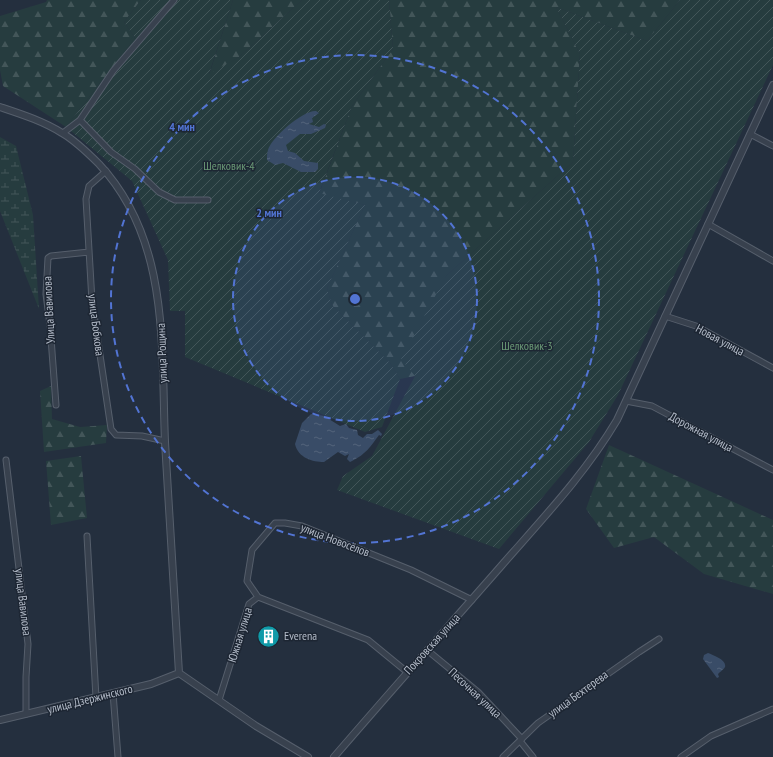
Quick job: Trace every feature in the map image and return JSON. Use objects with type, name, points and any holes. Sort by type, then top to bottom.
[{"type":"street","points":[[63,133],[80,120],[112,72],[174,0]]},
{"type":"street","name":"Покровская улица","points":[[334,757],[407,672],[532,532],[580,476],[593,458],[617,420],[773,85]]},
{"type":"street","name":"улица Рощина","points":[[0,107],[25,115],[63,133],[87,152],[106,172],[123,195],[141,232],[155,280],[161,317],[165,441],[179,673]]},
{"type":"street","points":[[80,120],[111,152],[135,169],[160,192],[175,200],[208,200]]},
{"type":"street","points":[[750,134],[773,146]]},
{"type":"street","name":"улица Бобкова","points":[[106,172],[89,186],[86,199],[92,301],[112,429],[116,434],[142,436],[165,441]]},
{"type":"street","points":[[708,224],[773,261]]},
{"type":"street","name":"Улица Вавилова","points":[[56,405],[46,294],[48,258],[51,256],[89,252]]},
{"type":"street","name":"Новая улица","points":[[666,316],[696,326],[773,368]]},
{"type":"street","name":"Дорожная улица","points":[[626,400],[652,406],[773,470]]},
{"type":"street","name":"улица Вавилова","points":[[6,460],[28,644],[26,714]]},
{"type":"street","name":"улица Новосёлов","points":[[258,597],[248,581],[252,550],[275,523],[285,523],[302,526],[411,570],[472,600]]},
{"type":"street","points":[[87,536],[96,698]]},
{"type":"street","name":"Южная улица","points":[[219,700],[249,604],[258,597],[368,640],[407,672]]},
{"type":"street","name":"улица Бехтерева","points":[[503,757],[538,723],[591,685],[660,639]]},
{"type":"street","name":"Песочная улица","points":[[427,650],[478,692],[521,740],[533,757]]},
{"type":"street","points":[[179,673],[256,726],[308,757]]},
{"type":"street","name":"улица Дзержинского","points":[[0,720],[151,684],[179,673]]},
{"type":"street","points":[[113,693],[118,757]]},
{"type":"street","points":[[681,757],[711,736],[773,709]]},
{"type":"green space","points":[[47,0],[141,0],[124,22],[135,38],[66,127],[3,86],[0,70],[0,16],[46,2]]},
{"type":"green space","name":"Шелковик-4","points":[[141,0],[233,0],[209,74],[239,57],[302,0],[389,0],[393,49],[352,106],[319,193],[365,205],[327,288],[332,305],[390,363],[400,379],[382,427],[365,432],[185,357],[185,311],[170,311],[168,260],[132,181],[66,127],[135,38],[124,22]]},
{"type":"green space","points":[[233,0],[302,0],[239,57],[209,75]]},
{"type":"green space","points":[[389,0],[680,0],[647,41],[556,7],[580,54],[573,162],[446,276],[415,376],[400,379],[390,363],[332,305],[327,288],[365,205],[319,194],[352,106],[393,49]]},
{"type":"green space","name":"Шелковик-3","points":[[680,0],[773,0],[773,65],[618,395],[589,442],[499,549],[337,490],[343,476],[372,456],[415,376],[401,359],[446,276],[573,162],[580,54],[556,7],[647,41]]},
{"type":"green space","points":[[0,137],[16,146],[33,215],[39,309],[0,211]]},
{"type":"green space","points":[[51,386],[52,419],[80,427],[107,425],[106,443],[44,452],[40,391]]},
{"type":"green space","points":[[609,445],[773,520],[773,594],[704,574],[654,537],[614,548],[586,509]]},
{"type":"green space","points":[[81,456],[87,518],[51,525],[46,461]]},
{"type":"water","points":[[316,111],[319,113],[312,118],[313,122],[309,124],[319,127],[324,124],[326,125],[325,128],[311,134],[300,134],[286,145],[288,151],[295,153],[304,161],[318,163],[318,169],[315,172],[301,172],[283,163],[275,165],[267,160],[270,145],[281,132],[303,115]]},
{"type":"water","points":[[311,414],[324,416],[340,426],[346,424],[349,428],[357,430],[358,435],[363,438],[367,434],[372,434],[378,430],[382,434],[381,436],[379,435],[364,453],[350,462],[347,459],[349,454],[345,456],[338,452],[324,462],[311,460],[299,453],[295,444],[302,423]]},
{"type":"water","points":[[708,653],[719,658],[725,664],[725,667],[718,674],[719,677],[717,678],[703,659],[704,655]]},
{"type":"place","name":"Everena","points":[[269,636]]}]
